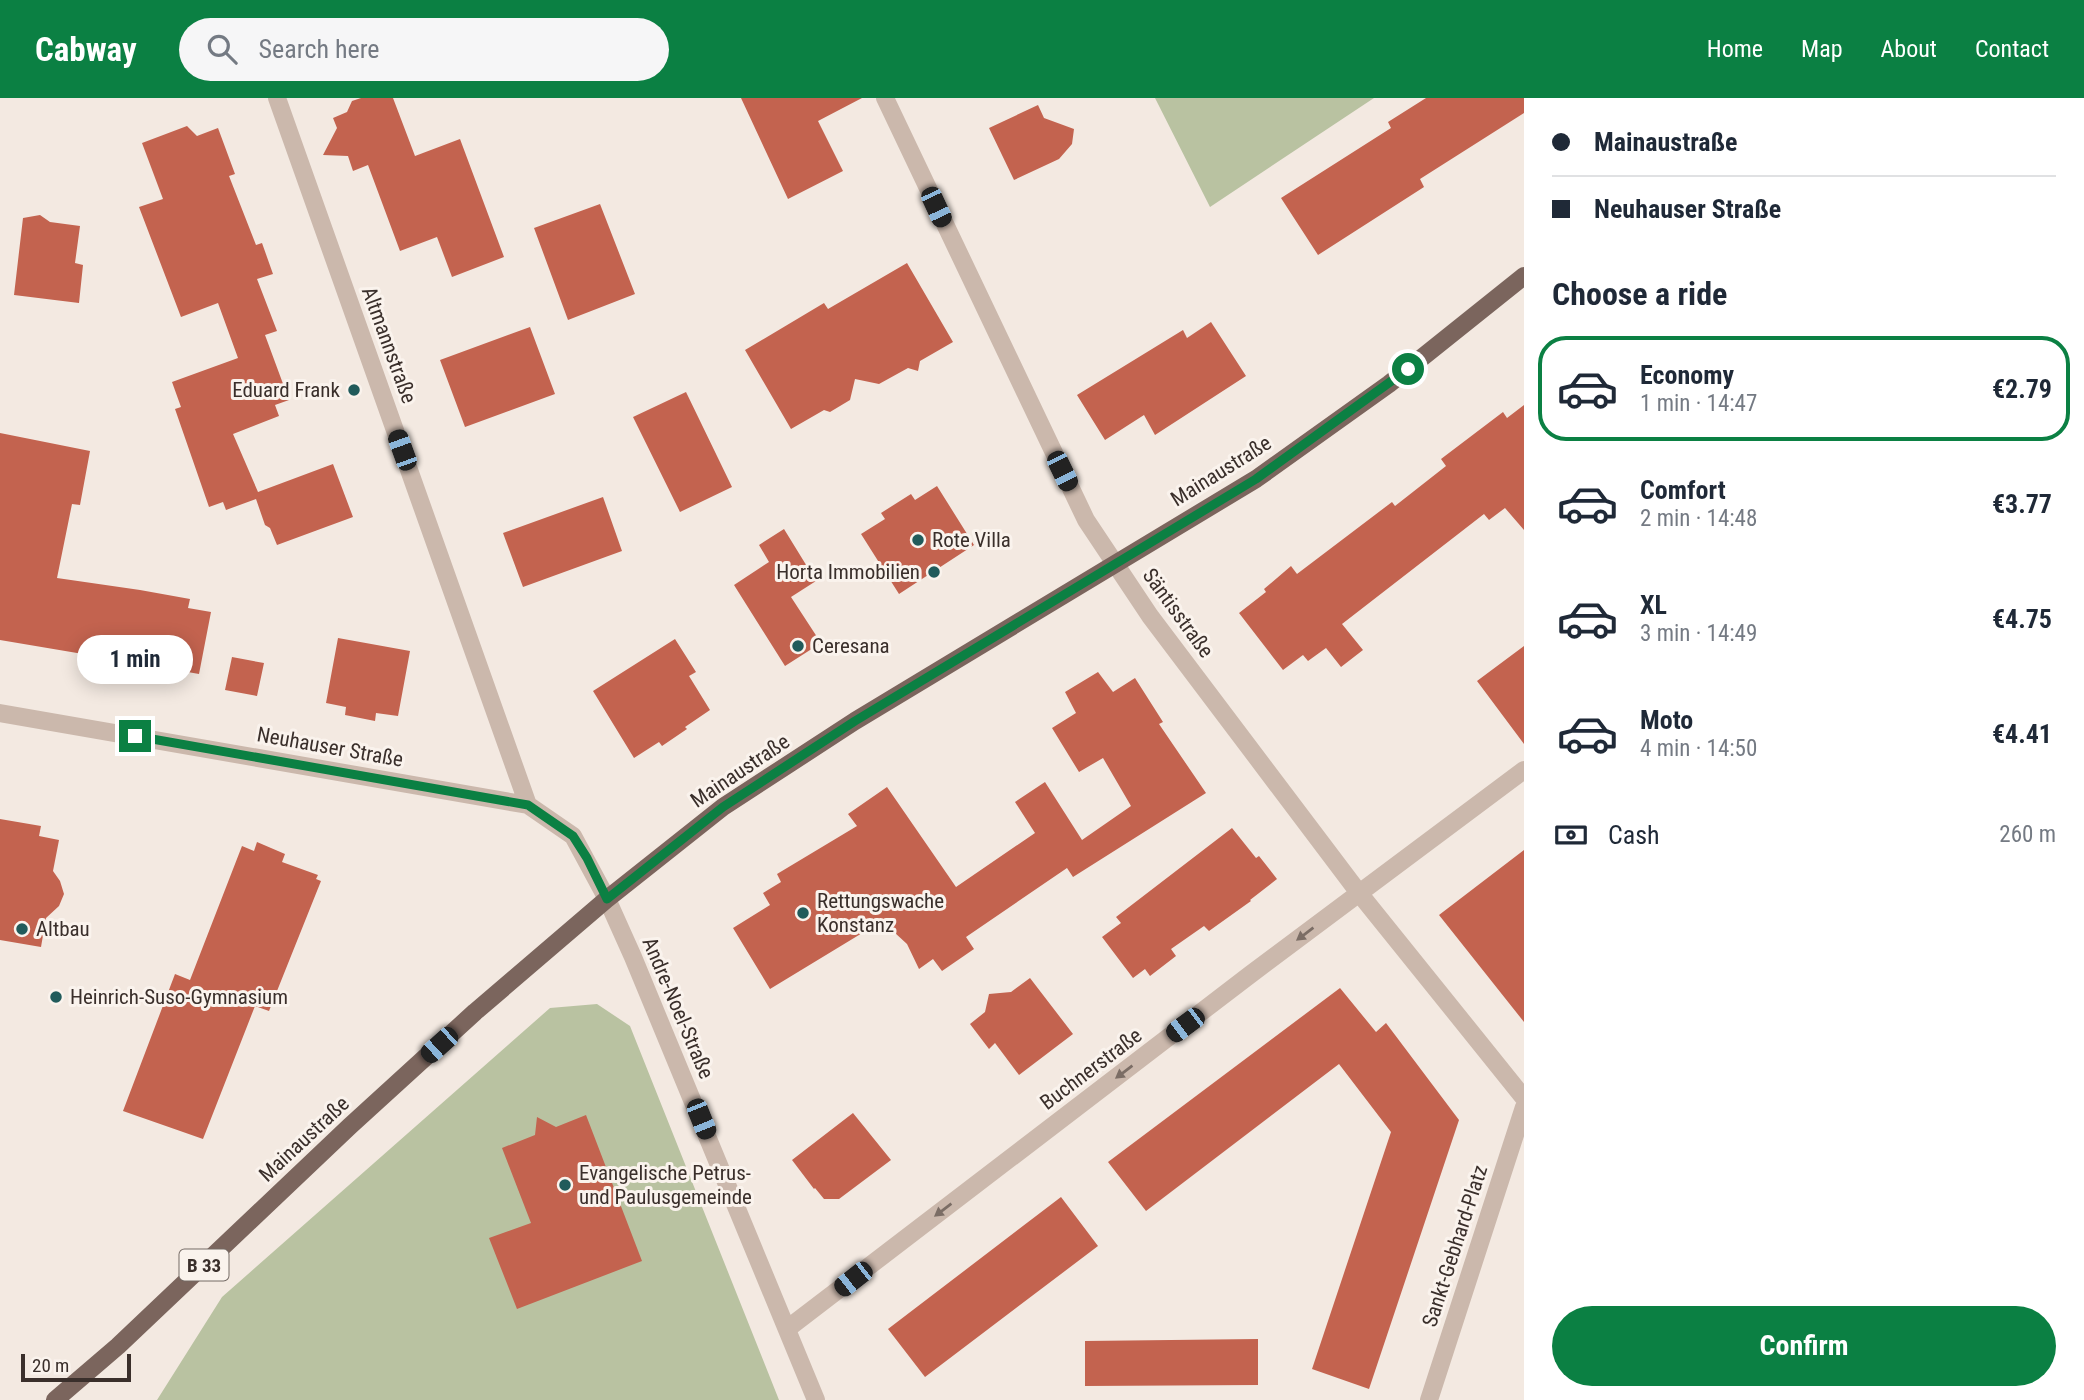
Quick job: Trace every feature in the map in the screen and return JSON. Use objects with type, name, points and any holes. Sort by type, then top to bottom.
[{"type":"main road","name":"Mainaustraße","points":[[55,1400],[118,1346],[350,1126],[475,1012],[607,899],[723,807],[855,721],[1256,479],[1389,384],[1524,276]]},
{"type":"street","name":"Altmannstraße","points":[[277,98],[528,805]]},
{"type":"street","name":"Säntisstraße","points":[[885,98],[1086,520],[1150,616],[1359,893],[1524,1098]]},
{"type":"street","name":"Neuhauser Straße","points":[[0,713],[528,805],[573,836],[607,899]]},
{"type":"street","name":"Buchnerstraße","points":[[787,1329],[1524,770]]},
{"type":"street","name":"Andre-Noel-Straße","points":[[607,899],[816,1400]]},
{"type":"street","name":"Sankt-Gebhard-Platz","points":[[1429,1400],[1524,1107]]},
{"type":"green space","points":[[1155,98],[1374,98],[1210,207]]},
{"type":"green space","points":[[597,1004],[630,1026],[779,1400],[157,1400],[222,1297],[550,1008]]},
{"type":"building","points":[[361,98],[393,98],[415,156],[460,139],[504,257],[452,277],[437,237],[400,251],[368,165],[353,171],[348,156],[323,155],[337,128],[333,118],[347,112],[352,101]]},
{"type":"building","points":[[741,98],[862,98],[818,121],[843,171],[788,199]]},
{"type":"building","points":[[1426,98],[1524,98],[1524,113],[1420,179],[1424,187],[1318,255],[1281,198],[1391,128],[1388,122]]},
{"type":"building","points":[[1038,105],[1044,118],[1074,129],[1072,144],[1059,159],[1014,180],[989,128]]},
{"type":"building","points":[[187,126],[197,136],[218,128],[235,174],[229,176],[256,245],[262,243],[273,274],[257,279],[277,331],[265,335],[289,400],[275,405],[279,416],[233,434],[258,492],[333,464],[353,517],[277,545],[270,528],[265,525],[256,499],[226,510],[223,502],[209,507],[175,409],[181,407],[172,382],[238,358],[218,303],[181,317],[139,207],[163,199],[142,143]]},
{"type":"building","points":[[600,204],[635,294],[568,320],[534,228]]},
{"type":"building","points":[[40,215],[50,222],[80,226],[75,263],[83,265],[79,303],[14,295],[23,218]]},
{"type":"building","points":[[907,263],[953,342],[920,361],[918,371],[908,368],[879,384],[855,379],[850,400],[830,412],[824,410],[791,429],[745,350],[824,303],[828,309]]},
{"type":"building","points":[[1211,322],[1246,376],[1155,435],[1144,415],[1105,440],[1077,395],[1183,330],[1187,338]]},
{"type":"building","points":[[530,327],[555,394],[465,427],[440,360]]},
{"type":"building","points":[[686,392],[732,487],[680,512],[633,417]]},
{"type":"building","points":[[1524,405],[1524,530],[1505,508],[1489,520],[1484,514],[1342,624],[1363,650],[1341,667],[1326,648],[1308,661],[1303,655],[1283,670],[1239,613],[1266,592],[1264,589],[1291,566],[1297,574],[1392,502],[1395,506],[1446,466],[1441,459],[1503,412],[1507,418]]},
{"type":"building","points":[[0,433],[90,451],[80,505],[72,504],[57,578],[190,599],[188,608],[211,612],[199,674],[120,660],[117,676],[80,668],[83,654],[0,640]]},
{"type":"building","name":"Rote Villa","points":[[937,486],[974,545],[899,594],[861,534],[885,519],[881,513],[911,494],[915,500]]},
{"type":"building","points":[[603,497],[622,551],[523,587],[503,533]]},
{"type":"building","points":[[784,529],[816,581],[791,597],[821,643],[785,666],[734,585],[769,562],[759,545]]},
{"type":"building","points":[[338,638],[410,651],[398,716],[376,713],[375,721],[345,715],[346,707],[326,703]]},
{"type":"building","points":[[675,639],[696,672],[689,676],[710,710],[662,746],[659,742],[634,758],[593,691]]},
{"type":"building","points":[[1524,646],[1524,744],[1477,681]]},
{"type":"building","points":[[232,657],[264,663],[257,696],[225,690]]},
{"type":"building","points":[[1098,672],[1113,692],[1135,678],[1163,722],[1159,724],[1206,793],[1073,877],[1067,868],[966,937],[974,949],[942,971],[933,959],[919,969],[907,944],[882,921],[770,989],[733,928],[770,905],[763,893],[781,882],[777,874],[857,826],[848,814],[887,787],[956,887],[1035,833],[1015,802],[1045,782],[1082,840],[1131,806],[1103,758],[1079,772],[1052,728],[1076,713],[1065,692]]},
{"type":"building","name":"Altbau","points":[[0,819],[41,826],[39,836],[59,840],[53,871],[64,894],[59,906],[46,918],[41,947],[0,940]]},
{"type":"building","points":[[1232,828],[1277,879],[1209,931],[1204,926],[1171,949],[1176,956],[1150,976],[1145,969],[1133,978],[1102,937],[1121,923],[1116,917]]},
{"type":"building","points":[[257,842],[285,854],[282,862],[318,875],[316,879],[321,881],[269,1011],[255,1006],[203,1139],[123,1111],[175,974],[190,980],[242,846],[254,851]]},
{"type":"building","points":[[1524,850],[1524,1022],[1439,915]]},
{"type":"building","points":[[1030,978],[1073,1034],[1019,1075],[995,1043],[989,1049],[970,1024],[985,1012],[989,994],[1011,992]]},
{"type":"building","points":[[1340,988],[1376,1032],[1386,1023],[1459,1120],[1369,1389],[1312,1369],[1391,1132],[1339,1064],[1146,1211],[1108,1162]]},
{"type":"building","points":[[853,1113],[891,1160],[839,1199],[824,1199],[792,1160]]},
{"type":"building","name":"Evangelische Petrus- und Paulusgemeinde","points":[[586,1115],[642,1261],[517,1309],[489,1238],[531,1223],[502,1148],[535,1135],[537,1117],[556,1127]]},
{"type":"building","points":[[1061,1197],[1098,1246],[925,1377],[888,1329]]},
{"type":"building","points":[[1258,1339],[1258,1385],[1085,1386],[1085,1341]]},
{"type":"place","name":"Eduard Frank","points":[[354,390]]},
{"type":"place","name":"Rote Villa","points":[[918,540]]},
{"type":"place","name":"Horta Immobilien","points":[[934,572]]},
{"type":"place","name":"Ceresana","points":[[798,646]]},
{"type":"place","name":"Rettungswache Konstanz","points":[[803,913]]},
{"type":"place","name":"Altbau","points":[[22,929]]},
{"type":"place","name":"Heinrich-Suso-Gymnasium","points":[[56,997]]},
{"type":"place","name":"Evangelische Petrus- und Paulusgemeinde","points":[[565,1185]]},
{"type":"route","points":[[135,736],[528,805],[573,836],[607,899],[723,807],[855,721],[1256,479],[1408,369]]}]
